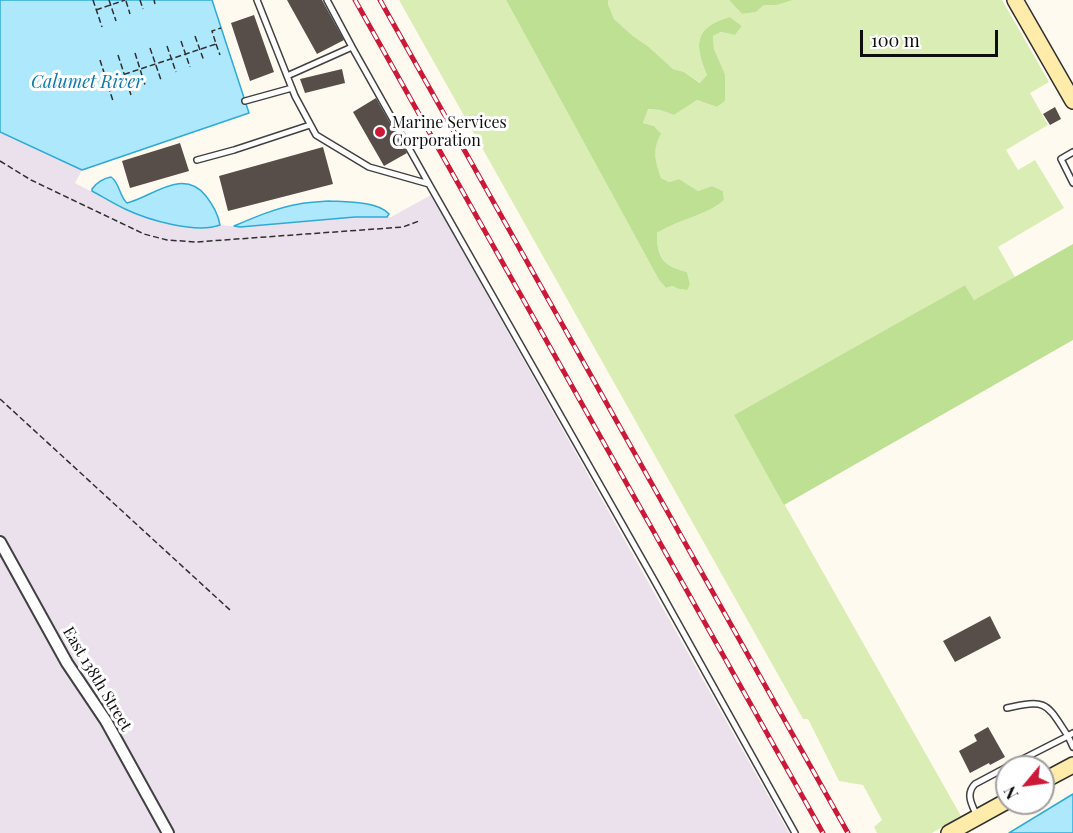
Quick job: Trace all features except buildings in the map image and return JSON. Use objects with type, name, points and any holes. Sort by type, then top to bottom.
[{"type":"street","points":[[1015,0],[1073,101]]},
{"type":"street","name":"East 138th Street","points":[[0,542],[67,663],[106,721],[168,833]]},
{"type":"street","points":[[1055,775],[1073,765]]},
{"type":"street","points":[[949,833],[995,808]]},
{"type":"lane","points":[[257,0],[292,88],[316,135],[369,167],[429,184]]},
{"type":"lane","points":[[327,0],[795,833]]},
{"type":"lane","points":[[287,75],[352,47]]},
{"type":"lane","points":[[245,100],[292,88]]},
{"type":"lane","points":[[197,160],[310,125]]},
{"type":"lane","points":[[1073,152],[1061,159],[1073,183]]},
{"type":"lane","points":[[1007,708],[1028,703],[1042,705],[1070,735],[1073,747]]},
{"type":"lane","points":[[1031,755],[1070,735]]},
{"type":"lane","points":[[978,817],[970,797],[971,787],[995,773]]},
{"type":"path","points":[[93,0],[102,27]]},
{"type":"path","points":[[109,0],[116,21]]},
{"type":"path","points":[[96,10],[125,0],[130,14]]},
{"type":"path","points":[[140,0],[143,9]]},
{"type":"path","points":[[153,0],[155,4]]},
{"type":"path","points":[[219,55],[212,31],[221,28]]},
{"type":"path","points":[[195,36],[204,61]]},
{"type":"path","points":[[181,41],[190,68]]},
{"type":"path","points":[[106,80],[216,44]]},
{"type":"path","points":[[167,46],[176,72]]},
{"type":"path","points":[[150,48],[161,80]]},
{"type":"path","points":[[135,53],[145,85]]},
{"type":"path","points":[[118,55],[131,94]]},
{"type":"path","points":[[100,60],[113,101]]},
{"type":"path","points":[[0,161],[31,180],[144,234],[167,240],[196,242],[403,227],[419,221]]},
{"type":"path","points":[[0,399],[230,610]]},
{"type":"shaded area","points":[[0,132],[82,170],[75,183],[124,209],[148,218],[182,226],[240,227],[355,217],[391,217],[431,195],[789,833],[0,833]]},
{"type":"green space","points":[[399,0],[506,0],[659,280],[666,288],[672,286],[686,290],[690,284],[687,272],[672,267],[663,259],[658,248],[657,233],[717,205],[724,200],[723,191],[712,186],[698,191],[679,179],[669,182],[661,178],[655,151],[660,134],[654,126],[643,123],[647,109],[660,110],[674,115],[697,100],[717,107],[725,101],[725,74],[714,49],[713,36],[721,32],[735,35],[742,26],[730,17],[709,26],[703,32],[699,46],[707,75],[701,83],[684,72],[673,69],[633,36],[614,19],[608,0],[729,0],[742,14],[756,12],[764,5],[777,5],[793,0],[1002,0],[1049,82],[1030,93],[1048,125],[1006,150],[1018,170],[1035,160],[1064,208],[998,247],[1015,277],[974,300],[965,285],[734,415],[961,816],[932,833],[877,833],[874,827],[882,820],[863,785],[839,781],[808,719],[803,719]]},
{"type":"green space","points":[[506,0],[608,0],[614,19],[673,69],[684,72],[700,83],[707,75],[699,46],[703,32],[718,21],[730,17],[742,26],[735,35],[721,32],[713,36],[714,49],[725,74],[725,101],[717,107],[697,100],[674,115],[648,109],[643,123],[654,126],[661,134],[655,151],[661,178],[669,182],[679,179],[698,191],[712,186],[723,191],[724,200],[717,205],[657,233],[658,248],[663,259],[672,267],[687,272],[690,284],[687,290],[672,286],[666,288],[659,280]]},
{"type":"green space","points":[[729,0],[793,0],[777,5],[764,5],[756,12],[742,14]]},
{"type":"green space","points":[[1073,244],[1073,340],[784,505],[734,415],[965,285],[974,300]]},
{"type":"water","name":"Calumet River","points":[[0,0],[212,0],[249,113],[82,170],[0,132]]},
{"type":"water","points":[[111,177],[127,203],[167,186],[187,184],[197,188],[213,206],[220,225],[185,227],[125,209],[92,191],[98,183]]},
{"type":"water","points":[[329,201],[369,204],[389,214],[387,217],[355,217],[234,226],[282,208],[303,203]]},
{"type":"water","points":[[1073,794],[1073,833],[1009,833],[1039,815],[1055,815],[1055,805]]},
{"type":"railway","points":[[355,0],[823,833]]},
{"type":"railway","points":[[380,0],[848,833]]},
{"type":"place","name":"Marine Services Corporation","points":[[380,132]]}]
